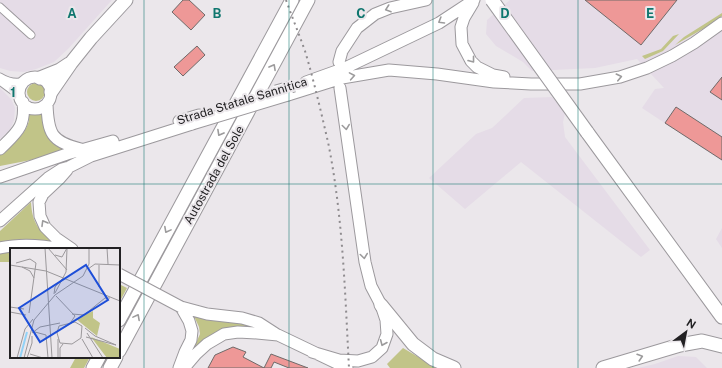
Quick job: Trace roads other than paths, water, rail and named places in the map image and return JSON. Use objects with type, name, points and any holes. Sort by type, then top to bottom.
[{"type":"highway","points":[[49,98],[71,63],[91,38],[126,0]]},
{"type":"highway","name":"Autostrada del Sole","points":[[120,318],[292,0]]},
{"type":"highway","name":"Autostrada del Sole","points":[[120,349],[308,0]]},
{"type":"highway","points":[[492,0],[722,303]]},
{"type":"highway","points":[[503,0],[590,130],[722,317]]},
{"type":"highway","points":[[40,78],[60,70],[71,63]]},
{"type":"highway","points":[[381,305],[413,344],[433,359],[454,368]]},
{"type":"highway","points":[[603,368],[680,345],[702,341],[722,346]]},
{"type":"highway","points":[[93,368],[98,358]]},
{"type":"highway","points":[[110,368],[115,358]]},
{"type":"main road","points":[[339,62],[342,51],[357,28],[375,14],[390,8],[426,0]]},
{"type":"main road","points":[[475,0],[464,18],[461,27],[462,44],[471,61],[477,67],[493,75],[531,84]]},
{"type":"main road","name":"Strada Statale Sannitica","points":[[0,221],[48,178],[62,169],[98,154],[291,90],[345,68],[439,22],[475,0]]},
{"type":"main road","points":[[291,90],[342,78],[389,70],[437,74],[494,82],[580,84],[620,77],[647,68],[694,43],[722,23]]},
{"type":"main road","points":[[694,43],[722,32]]},
{"type":"main road","points":[[0,148],[20,128],[24,119],[21,88],[25,81],[35,77],[48,83],[49,98],[47,117],[48,126],[52,134],[57,140],[67,146],[84,150]]},
{"type":"main road","points":[[312,352],[339,360],[358,361],[372,357],[382,348],[387,334],[386,320],[372,286],[365,262],[340,88]]},
{"type":"main road","name":"Strada Statale Sannitica","points":[[0,177],[37,164],[199,115],[291,90]]},
{"type":"main road","points":[[22,99],[26,106],[35,108],[43,107],[49,98]]},
{"type":"main road","name":"Strada Statale Sannitica","points":[[69,167],[43,194],[39,202],[40,216],[46,227],[56,238],[71,248]]},
{"type":"main road","points":[[0,248],[26,244],[57,248]]},
{"type":"main road","points":[[120,275],[181,307],[207,314],[242,318],[259,323],[278,335],[343,366]]},
{"type":"main road","points":[[178,368],[191,340],[192,331],[189,321],[181,307]]},
{"type":"main road","points":[[184,368],[196,354],[224,334],[251,332],[278,335]]},
{"type":"street","points":[[0,7],[31,35]]},
{"type":"street","points":[[0,77],[14,83],[25,81]]},
{"type":"street","points":[[0,81],[22,99]]},
{"type":"railway","points":[[286,0],[305,51],[328,142],[333,170],[343,255],[349,368]]}]
